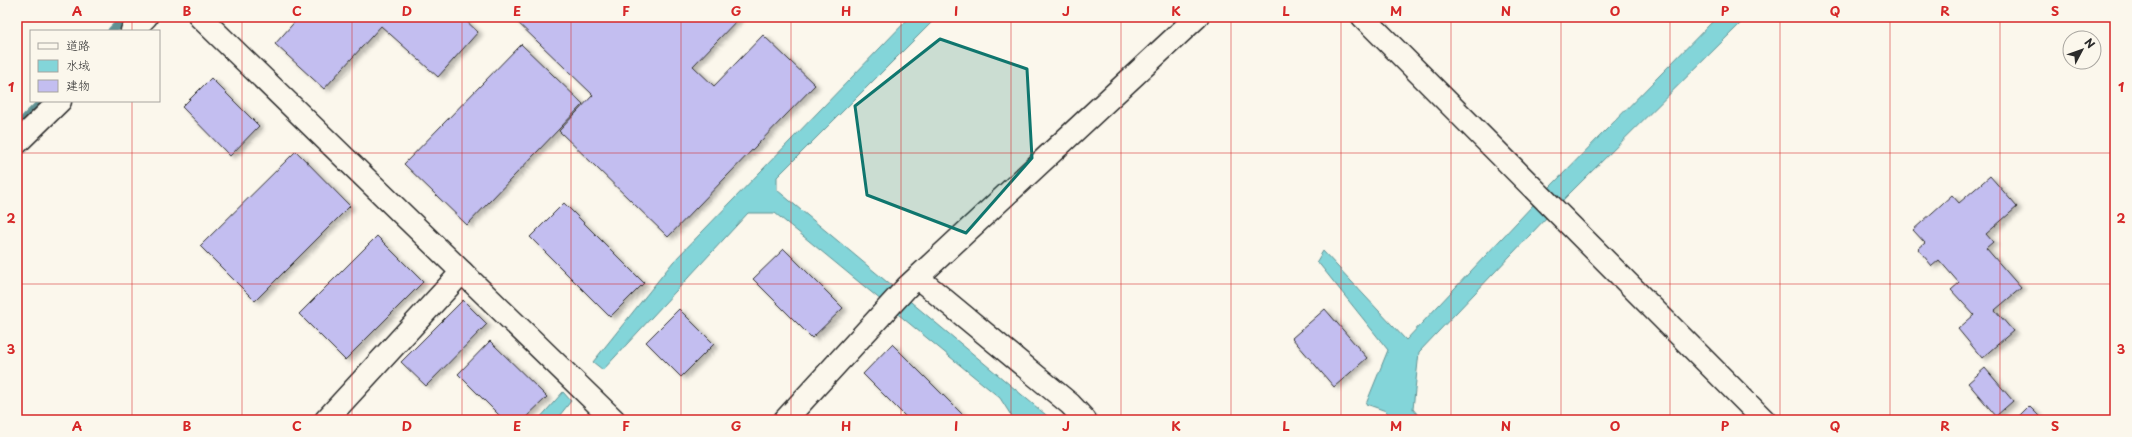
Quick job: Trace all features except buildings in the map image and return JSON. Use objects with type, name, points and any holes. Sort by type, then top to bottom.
[{"type":"street","points":[[133,30],[146,17]]},
{"type":"street","points":[[200,17],[614,420]]},
{"type":"street","points":[[785,420],[912,283],[1197,17]]},
{"type":"street","points":[[1363,17],[1764,420]]},
{"type":"street","points":[[17,143],[59,102]]},
{"type":"street","points":[[326,420],[462,272]]},
{"type":"street","points":[[912,283],[1070,404],[1085,420]]},
{"type":"highlighted area","points":[[940,39],[1027,69],[1032,158],[966,233],[867,195],[855,106]]},
{"type":"water","points":[[910,17],[937,17],[777,177],[777,190],[1052,420],[1014,420],[1000,398],[775,213],[748,213],[603,370],[593,362],[673,262]]},
{"type":"water","points":[[1717,17],[1747,17],[1567,196],[1419,352],[1413,409],[1422,420],[1394,420],[1386,411],[1366,404],[1388,350],[1317,261],[1323,251],[1406,340],[1550,187]]},
{"type":"water","points":[[563,392],[571,401],[556,420],[538,420]]},
{"type":"waterway","points":[[113,30],[126,17]]},
{"type":"waterway","points":[[17,127],[42,102]]}]
